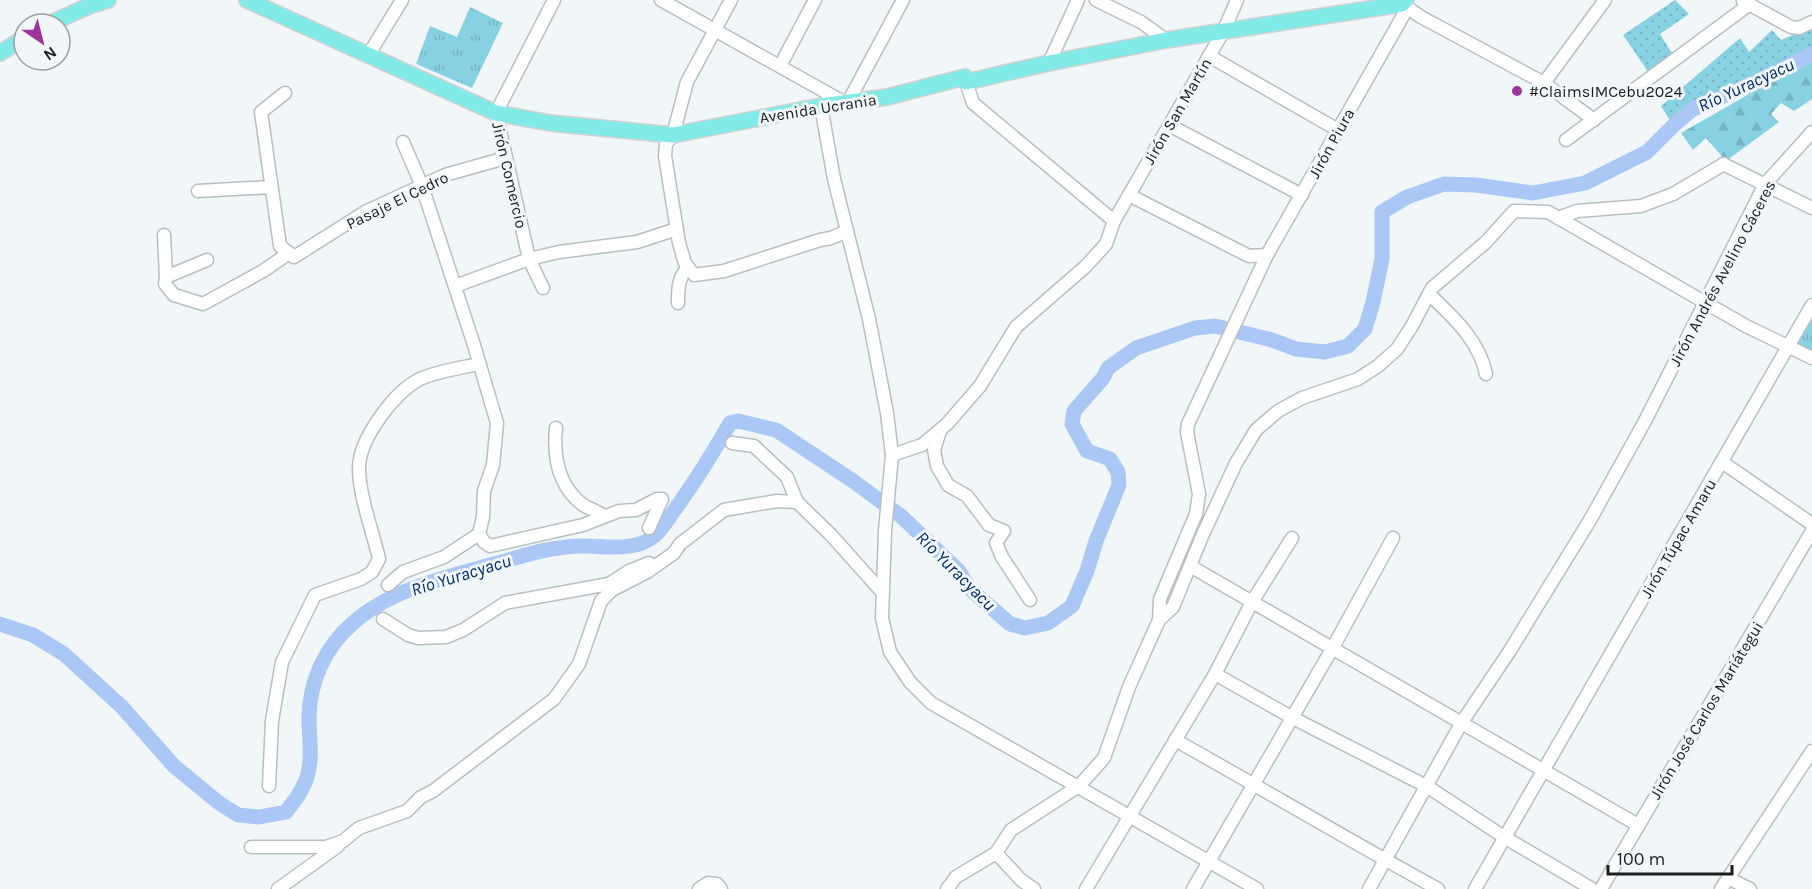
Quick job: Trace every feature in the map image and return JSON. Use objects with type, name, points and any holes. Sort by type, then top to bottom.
[{"type":"main road","points":[[72,14],[108,0]]},
{"type":"main road","name":"Avenida Ucrania","points":[[247,0],[496,113],[550,123],[673,135],[821,106],[887,97],[965,77],[966,82],[1166,40],[1377,4],[1405,4]]},
{"type":"street","points":[[369,54],[402,0]]},
{"type":"street","name":"Jirón Comercio","points":[[543,288],[529,259],[496,113],[554,0]]},
{"type":"street","points":[[661,0],[847,104],[900,1]]},
{"type":"street","points":[[731,0],[687,82],[673,135],[666,144],[665,156],[679,243],[685,263],[694,275],[724,271],[847,231]]},
{"type":"street","points":[[780,66],[815,0]]},
{"type":"street","points":[[1049,63],[1078,0]]},
{"type":"street","points":[[1096,0],[1141,22],[1166,40]]},
{"type":"street","name":"Jirón San Martín","points":[[892,455],[922,445],[940,430],[980,386],[1016,327],[1086,267],[1107,244],[1114,221],[1223,32],[1237,0]]},
{"type":"street","points":[[1541,87],[1605,0]]},
{"type":"street","points":[[1566,140],[1746,2],[1791,27],[1799,28],[1812,22]]},
{"type":"street","points":[[1405,4],[1421,17],[1594,120]]},
{"type":"street","name":"Jirón Piura","points":[[1159,620],[1160,599],[1196,514],[1199,494],[1197,474],[1187,432],[1188,424],[1267,255],[1338,130],[1405,4]]},
{"type":"street","points":[[1209,56],[1338,130]]},
{"type":"street","points":[[966,82],[973,103],[1114,221]]},
{"type":"street","points":[[285,93],[261,112],[280,246],[292,255]]},
{"type":"street","points":[[821,106],[834,179],[869,319],[887,413],[892,455],[885,531],[882,618],[890,652],[910,682],[931,703],[1257,889]]},
{"type":"street","points":[[1169,125],[1302,195]]},
{"type":"street","name":"Jirón Andrés Avelino Cáceres","points":[[1369,889],[1462,722],[1562,567],[1645,422],[1765,184],[1812,132]]},
{"type":"street","points":[[388,585],[403,572],[444,557],[479,534],[483,517],[484,491],[493,465],[497,423],[422,186],[403,142]]},
{"type":"street","name":"Pasaje El Cedro","points":[[166,277],[165,284],[174,295],[202,304],[263,272],[365,212],[445,175],[498,160],[505,154]]},
{"type":"street","points":[[947,889],[956,877],[996,853],[1011,830],[1078,786],[1104,758],[1129,687],[1159,620],[1173,607],[1236,463],[1256,430],[1278,411],[1302,398],[1358,379],[1378,366],[1397,349],[1432,288],[1486,242],[1514,211],[1553,215],[1577,210],[1641,206],[1673,194],[1723,164],[1812,208]]},
{"type":"street","points":[[198,191],[272,187]]},
{"type":"street","points":[[1129,195],[1249,256],[1267,255]]},
{"type":"street","points":[[1553,215],[1706,303],[1812,358]]},
{"type":"street","points":[[455,286],[529,259],[559,252],[637,242],[677,229]]},
{"type":"street","points":[[164,235],[166,277],[207,260]]},
{"type":"street","points":[[678,303],[678,284],[688,267]]},
{"type":"street","points":[[1429,294],[1470,337],[1480,355],[1486,374]]},
{"type":"street","name":"Jirón Túpac Amaru","points":[[1476,889],[1812,305]]},
{"type":"street","points":[[269,786],[272,721],[282,662],[315,595],[361,579],[372,572],[379,559],[359,468],[363,447],[392,403],[405,390],[421,379],[479,364]]},
{"type":"street","points":[[556,428],[558,470],[562,482],[586,507],[597,510],[604,516]]},
{"type":"street","points":[[940,430],[934,450],[937,466],[948,485],[967,496],[989,525],[1004,531],[996,543],[1002,557],[1030,600]]},
{"type":"street","points":[[732,443],[754,446],[787,477],[797,502],[831,535],[882,592]]},
{"type":"street","points":[[1722,462],[1812,524]]},
{"type":"street","points":[[479,534],[490,546],[583,525],[619,511],[636,510],[657,499],[662,499],[649,528]]},
{"type":"street","points":[[278,889],[331,853],[359,828],[406,811],[421,797],[434,790],[549,704],[579,664],[602,601],[612,590],[647,572],[664,560],[699,528],[724,510],[732,507],[759,506],[777,501],[797,502]]},
{"type":"street","name":"Jirón José Carlos Mariátegui","points":[[1601,889],[1812,531]]},
{"type":"street","points":[[1086,889],[1215,674],[1252,602],[1292,538]]},
{"type":"street","points":[[1193,889],[1293,718],[1393,538]]},
{"type":"street","points":[[383,619],[408,635],[418,638],[446,637],[463,630],[505,603],[609,584],[628,571],[657,559],[664,560]]},
{"type":"street","points":[[1190,566],[1638,825]]},
{"type":"street","points":[[1215,674],[1293,718],[1428,786],[1504,837],[1592,889]]},
{"type":"street","points":[[1175,740],[1438,889]]},
{"type":"street","points":[[1721,889],[1812,751]]},
{"type":"street","points":[[251,847],[326,847],[344,841]]},
{"type":"street","points":[[996,853],[1021,880],[1034,889]]},
{"type":"street","points":[[1728,878],[1750,889]]},
{"type":"street","points":[[699,889],[708,883],[713,883],[721,889]]},
{"type":"green space","points":[[1675,0],[1689,14],[1660,34],[1673,55],[1649,73],[1623,35]]},
{"type":"green space","points":[[470,7],[503,23],[472,88],[416,64],[430,26],[457,37]]},
{"type":"green space","points":[[1812,27],[1812,47],[1809,50],[1669,119],[1661,106],[1740,38],[1749,52],[1772,30],[1781,40]]},
{"type":"green space","points":[[1812,58],[1812,99],[1794,111],[1781,103],[1771,114],[1779,122],[1726,161],[1706,138],[1693,150],[1681,133]]},
{"type":"green space","points":[[1812,305],[1812,357],[1788,347]]},
{"type":"waterway","name":"Río Yuracyacu","points":[[0,624],[33,635],[64,654],[122,707],[174,766],[219,803],[238,815],[259,817],[286,812],[303,787],[309,770],[310,705],[320,666],[334,643],[353,623],[384,601],[439,579],[545,550],[579,546],[618,547],[637,545],[646,541],[666,523],[730,423],[738,421],[776,430],[901,516],[959,571],[969,588],[1010,624],[1025,628],[1048,623],[1072,606],[1119,485],[1118,472],[1110,459],[1087,451],[1072,424],[1074,411],[1103,378],[1108,368],[1136,348],[1195,328],[1215,326],[1272,340],[1296,349],[1325,352],[1348,346],[1365,329],[1373,302],[1382,259],[1382,212],[1407,197],[1444,184],[1476,185],[1533,193],[1585,183],[1647,152],[1693,109],[1754,83],[1812,54]]},
{"type":"place","name":"#ClaimsIMCebu2024","points":[[1517,91]]}]
